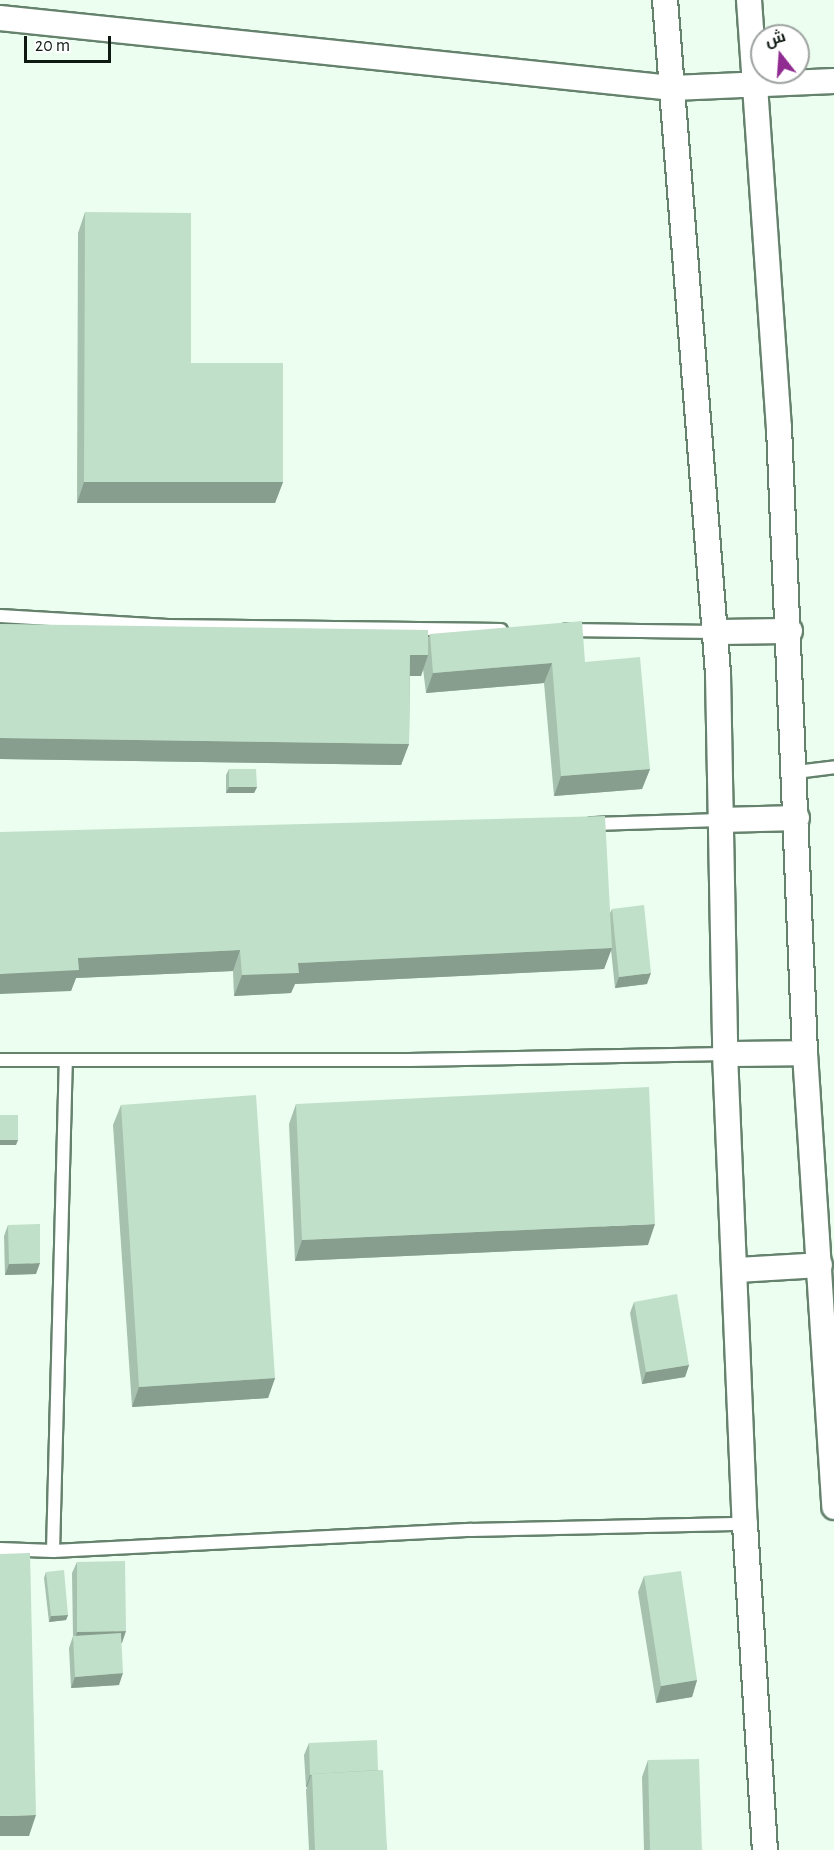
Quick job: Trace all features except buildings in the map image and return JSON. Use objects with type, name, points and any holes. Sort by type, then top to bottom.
[{"type":"street","points":[[665,0],[715,632],[722,820],[725,1054],[736,1270],[745,1524],[765,1850]]},
{"type":"street","points":[[749,0],[790,631],[805,1053],[827,1264],[834,1507]]},
{"type":"street","points":[[0,18],[673,88],[834,81]]},
{"type":"street","points":[[715,632],[790,631]]},
{"type":"street","points":[[722,820],[797,818]]},
{"type":"street","points":[[725,1054],[805,1053]]},
{"type":"street","points":[[736,1270],[827,1264]]},
{"type":"lane","points":[[0,616],[168,626],[513,630]]},
{"type":"lane","points":[[549,630],[715,632]]},
{"type":"lane","points":[[796,772],[834,767]]},
{"type":"lane","points":[[579,824],[722,820]]},
{"type":"lane","points":[[0,1060],[409,1060],[725,1054]]},
{"type":"lane","points":[[53,1551],[66,1060]]},
{"type":"lane","points":[[0,1549],[53,1551],[471,1530],[745,1524]]}]
